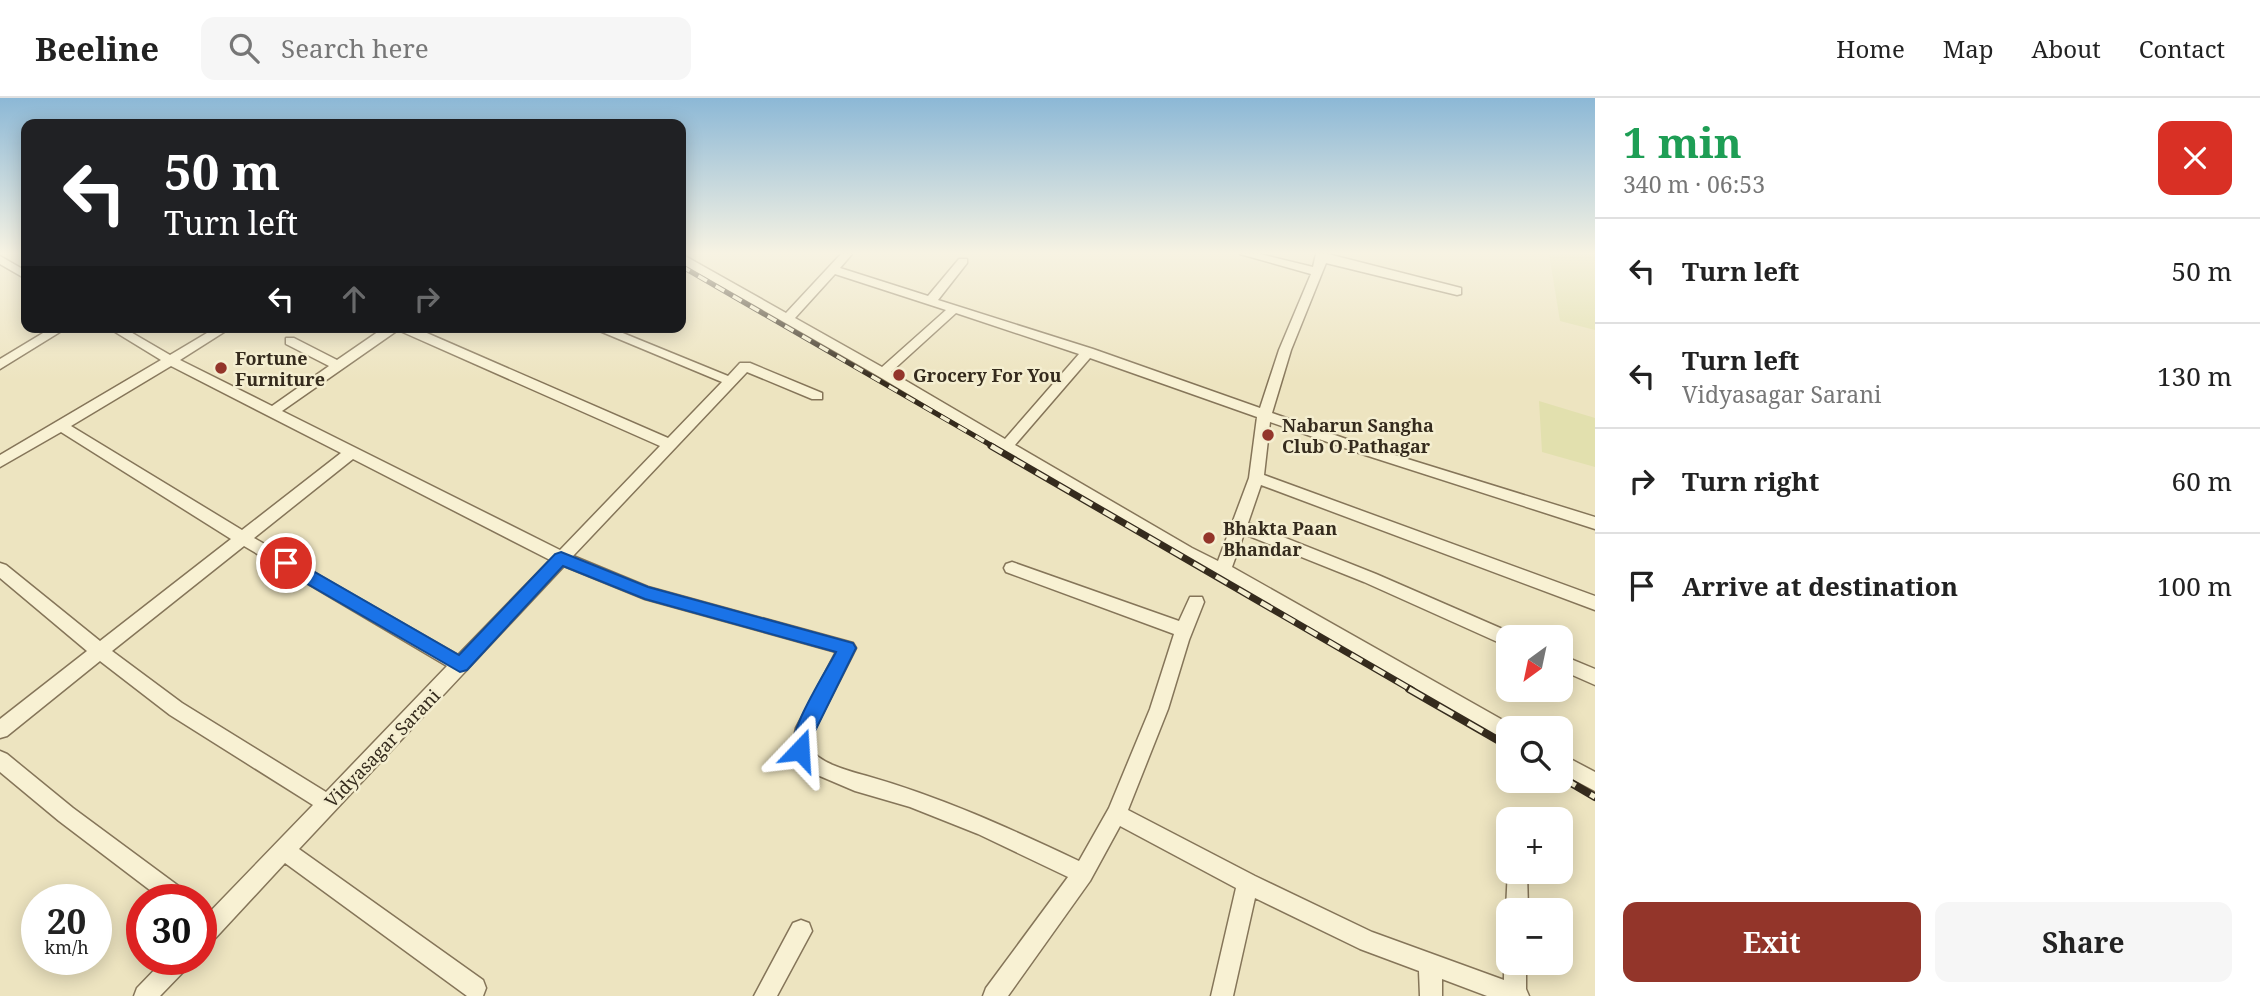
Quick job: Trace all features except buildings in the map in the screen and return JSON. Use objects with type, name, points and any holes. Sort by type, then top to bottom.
[{"type":"street","points":[[749,296],[1185,552],[1223,570],[1496,726]]},
{"type":"street","points":[[788,318],[810,296]]},
{"type":"street","points":[[915,296],[1088,352],[1367,452],[1595,523]]},
{"type":"street","points":[[931,301],[935,296]]},
{"type":"street","points":[[1223,570],[1256,478],[1264,416],[1285,350],[1307,296]]},
{"type":"street","points":[[883,373],[955,308]]},
{"type":"street","points":[[3,360],[51,333]]},
{"type":"street","points":[[124,333],[272,412],[561,558],[645,593],[847,648],[803,734],[800,750],[808,762],[855,782],[911,798],[985,827],[1083,874]]},
{"type":"street","points":[[0,462],[216,333]]},
{"type":"street","points":[[272,412],[385,333]]},
{"type":"street","points":[[416,333],[670,445]]},
{"type":"street","points":[[611,333],[730,381],[745,366],[817,396]]},
{"type":"street","points":[[290,341],[338,366]]},
{"type":"street","points":[[1007,446],[1088,352]]},
{"type":"street","name":"Vidyasagar Sarani","points":[[217,914],[284,850],[730,381]]},
{"type":"street","points":[[61,426],[242,538],[460,665]]},
{"type":"street","points":[[0,730],[352,452]]},
{"type":"street","points":[[1256,478],[1595,603]]},
{"type":"street","points":[[1238,525],[1370,578],[1496,634]]},
{"type":"street","points":[[1012,568],[1184,630]]},
{"type":"street","points":[[0,569],[100,652],[176,709],[328,804]]},
{"type":"street","points":[[994,996],[1083,874],[1115,814],[1158,709],[1196,602]]},
{"type":"street","points":[[1573,667],[1595,677]]},
{"type":"street","points":[[0,760],[56,809],[76,820],[160,884]]},
{"type":"street","points":[[1573,769],[1595,782]]},
{"type":"street","points":[[1115,814],[1368,941],[1430,966],[1517,995],[1516,975]]},
{"type":"street","points":[[284,850],[475,988]]},
{"type":"street","points":[[1222,996],[1248,883]]},
{"type":"street","points":[[765,996],[801,931]]},
{"type":"street","points":[[1430,966],[1432,996]]},
{"type":"street","points":[[145,996],[165,975]]},
{"type":"shaded area","points":[[1556,296],[1595,296],[1595,330],[1560,321]]},
{"type":"shaded area","points":[[1539,401],[1595,418],[1595,467],[1542,452]]},
{"type":"railway","points":[[733,296],[994,447]]},
{"type":"railway","points":[[991,446],[1412,690]]},
{"type":"railway","points":[[1409,689],[1496,739]]},
{"type":"railway","points":[[1573,784],[1595,797]]},
{"type":"place","name":"Fortune Furniture","points":[[221,368]]},
{"type":"place","name":"Grocery For You","points":[[899,375]]},
{"type":"place","name":"Nabarun Sangha Club O Pathagar","points":[[1268,435]]},
{"type":"place","name":"Bhakta Paan Bhandar","points":[[1209,538]]},
{"type":"route","points":[[286,563],[460,665],[561,558],[645,593],[847,648],[803,734],[800,750]]}]
